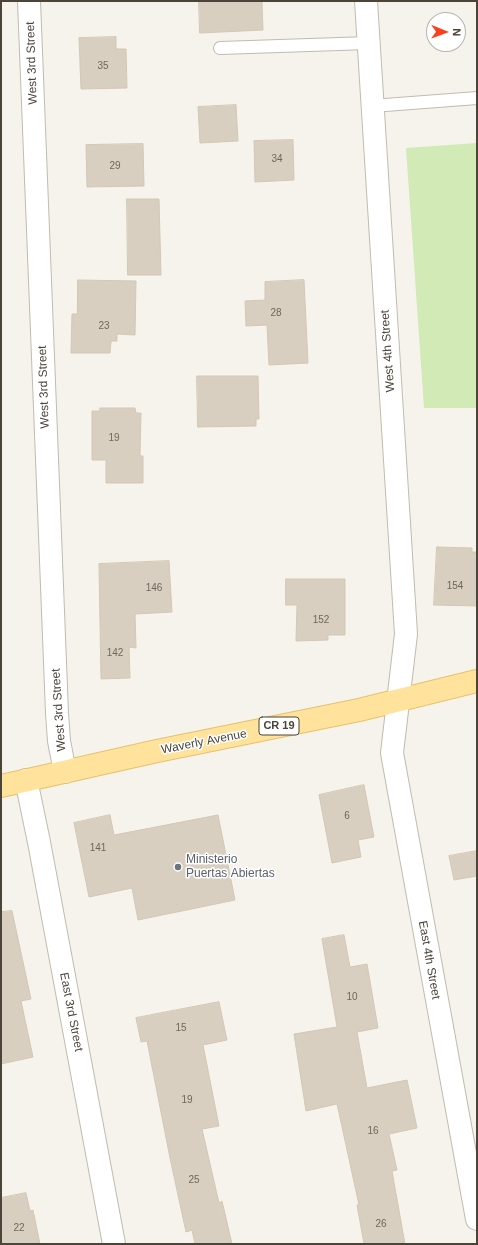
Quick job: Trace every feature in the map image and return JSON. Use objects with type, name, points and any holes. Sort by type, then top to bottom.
[{"type":"main road","name":"Waverly Avenue","points":[[1,786],[359,710],[477,681]]},
{"type":"street","name":"West 3rd Street","points":[[29,1],[56,713],[59,741],[65,772]]},
{"type":"street","name":"West 4th Street","points":[[366,1],[406,634],[400,700]]},
{"type":"street","name":"East 4th Street","points":[[400,700],[392,753],[477,1220]]},
{"type":"street","name":"East 3rd Street","points":[[26,780],[39,842],[114,1244]]},
{"type":"lane","points":[[220,48],[368,43]]},
{"type":"lane","points":[[372,106],[477,98]]},
{"type":"green space","points":[[477,143],[477,408],[424,408],[406,148]]},
{"type":"building","points":[[199,1],[262,1],[263,30],[200,33]]},
{"type":"building","points":[[116,37],[116,49],[126,49],[127,88],[81,89],[79,38]]},
{"type":"building","points":[[236,105],[238,141],[200,143],[198,107]]},
{"type":"building","points":[[293,140],[294,180],[255,182],[254,141]]},
{"type":"building","points":[[143,144],[144,186],[87,187],[86,145]]},
{"type":"building","points":[[127,199],[159,199],[161,275],[128,275]]},
{"type":"building","points":[[78,280],[136,281],[135,335],[117,334],[117,341],[111,341],[110,353],[71,353],[72,314],[77,314]]},
{"type":"building","points":[[304,280],[308,363],[269,365],[267,325],[246,326],[245,301],[265,300],[265,282]]},
{"type":"building","points":[[197,376],[258,376],[259,419],[256,419],[256,426],[198,427]]},
{"type":"building","points":[[100,408],[135,408],[136,413],[141,413],[140,456],[143,456],[143,483],[106,483],[106,460],[92,460],[92,411],[100,411]]},
{"type":"building","points":[[437,547],[472,548],[472,552],[477,552],[477,606],[434,605]]},
{"type":"building","points":[[169,561],[172,612],[135,614],[136,648],[129,647],[130,678],[101,679],[99,564]]},
{"type":"building","points":[[286,579],[345,579],[345,635],[328,635],[328,640],[296,641],[297,605],[286,605]]},
{"type":"building","points":[[364,785],[374,837],[358,840],[361,857],[332,863],[319,795]]},
{"type":"building","name":"Ministerio Puertas Abiertas","points":[[110,815],[114,835],[218,815],[235,900],[138,920],[132,888],[89,897],[74,823]]},
{"type":"building","points":[[477,851],[477,876],[454,880],[449,856]]},
{"type":"building","points":[[12,911],[31,999],[21,1001],[33,1057],[1,1064],[1,912]]},
{"type":"building","points":[[344,935],[350,967],[367,964],[378,1028],[357,1032],[367,1088],[407,1080],[417,1128],[389,1134],[397,1170],[392,1171],[405,1244],[364,1244],[357,1205],[359,1205],[337,1104],[306,1111],[294,1034],[337,1027],[322,939]]},
{"type":"building","points":[[219,1002],[227,1040],[203,1045],[219,1126],[202,1129],[219,1203],[222,1201],[232,1244],[195,1244],[192,1230],[186,1232],[147,1041],[141,1042],[136,1018]]},
{"type":"building","points":[[26,1193],[30,1211],[33,1210],[40,1244],[1,1244],[1,1198]]},
{"type":"place","name":"Ministerio Puertas Abiertas","points":[[178,867]]}]
